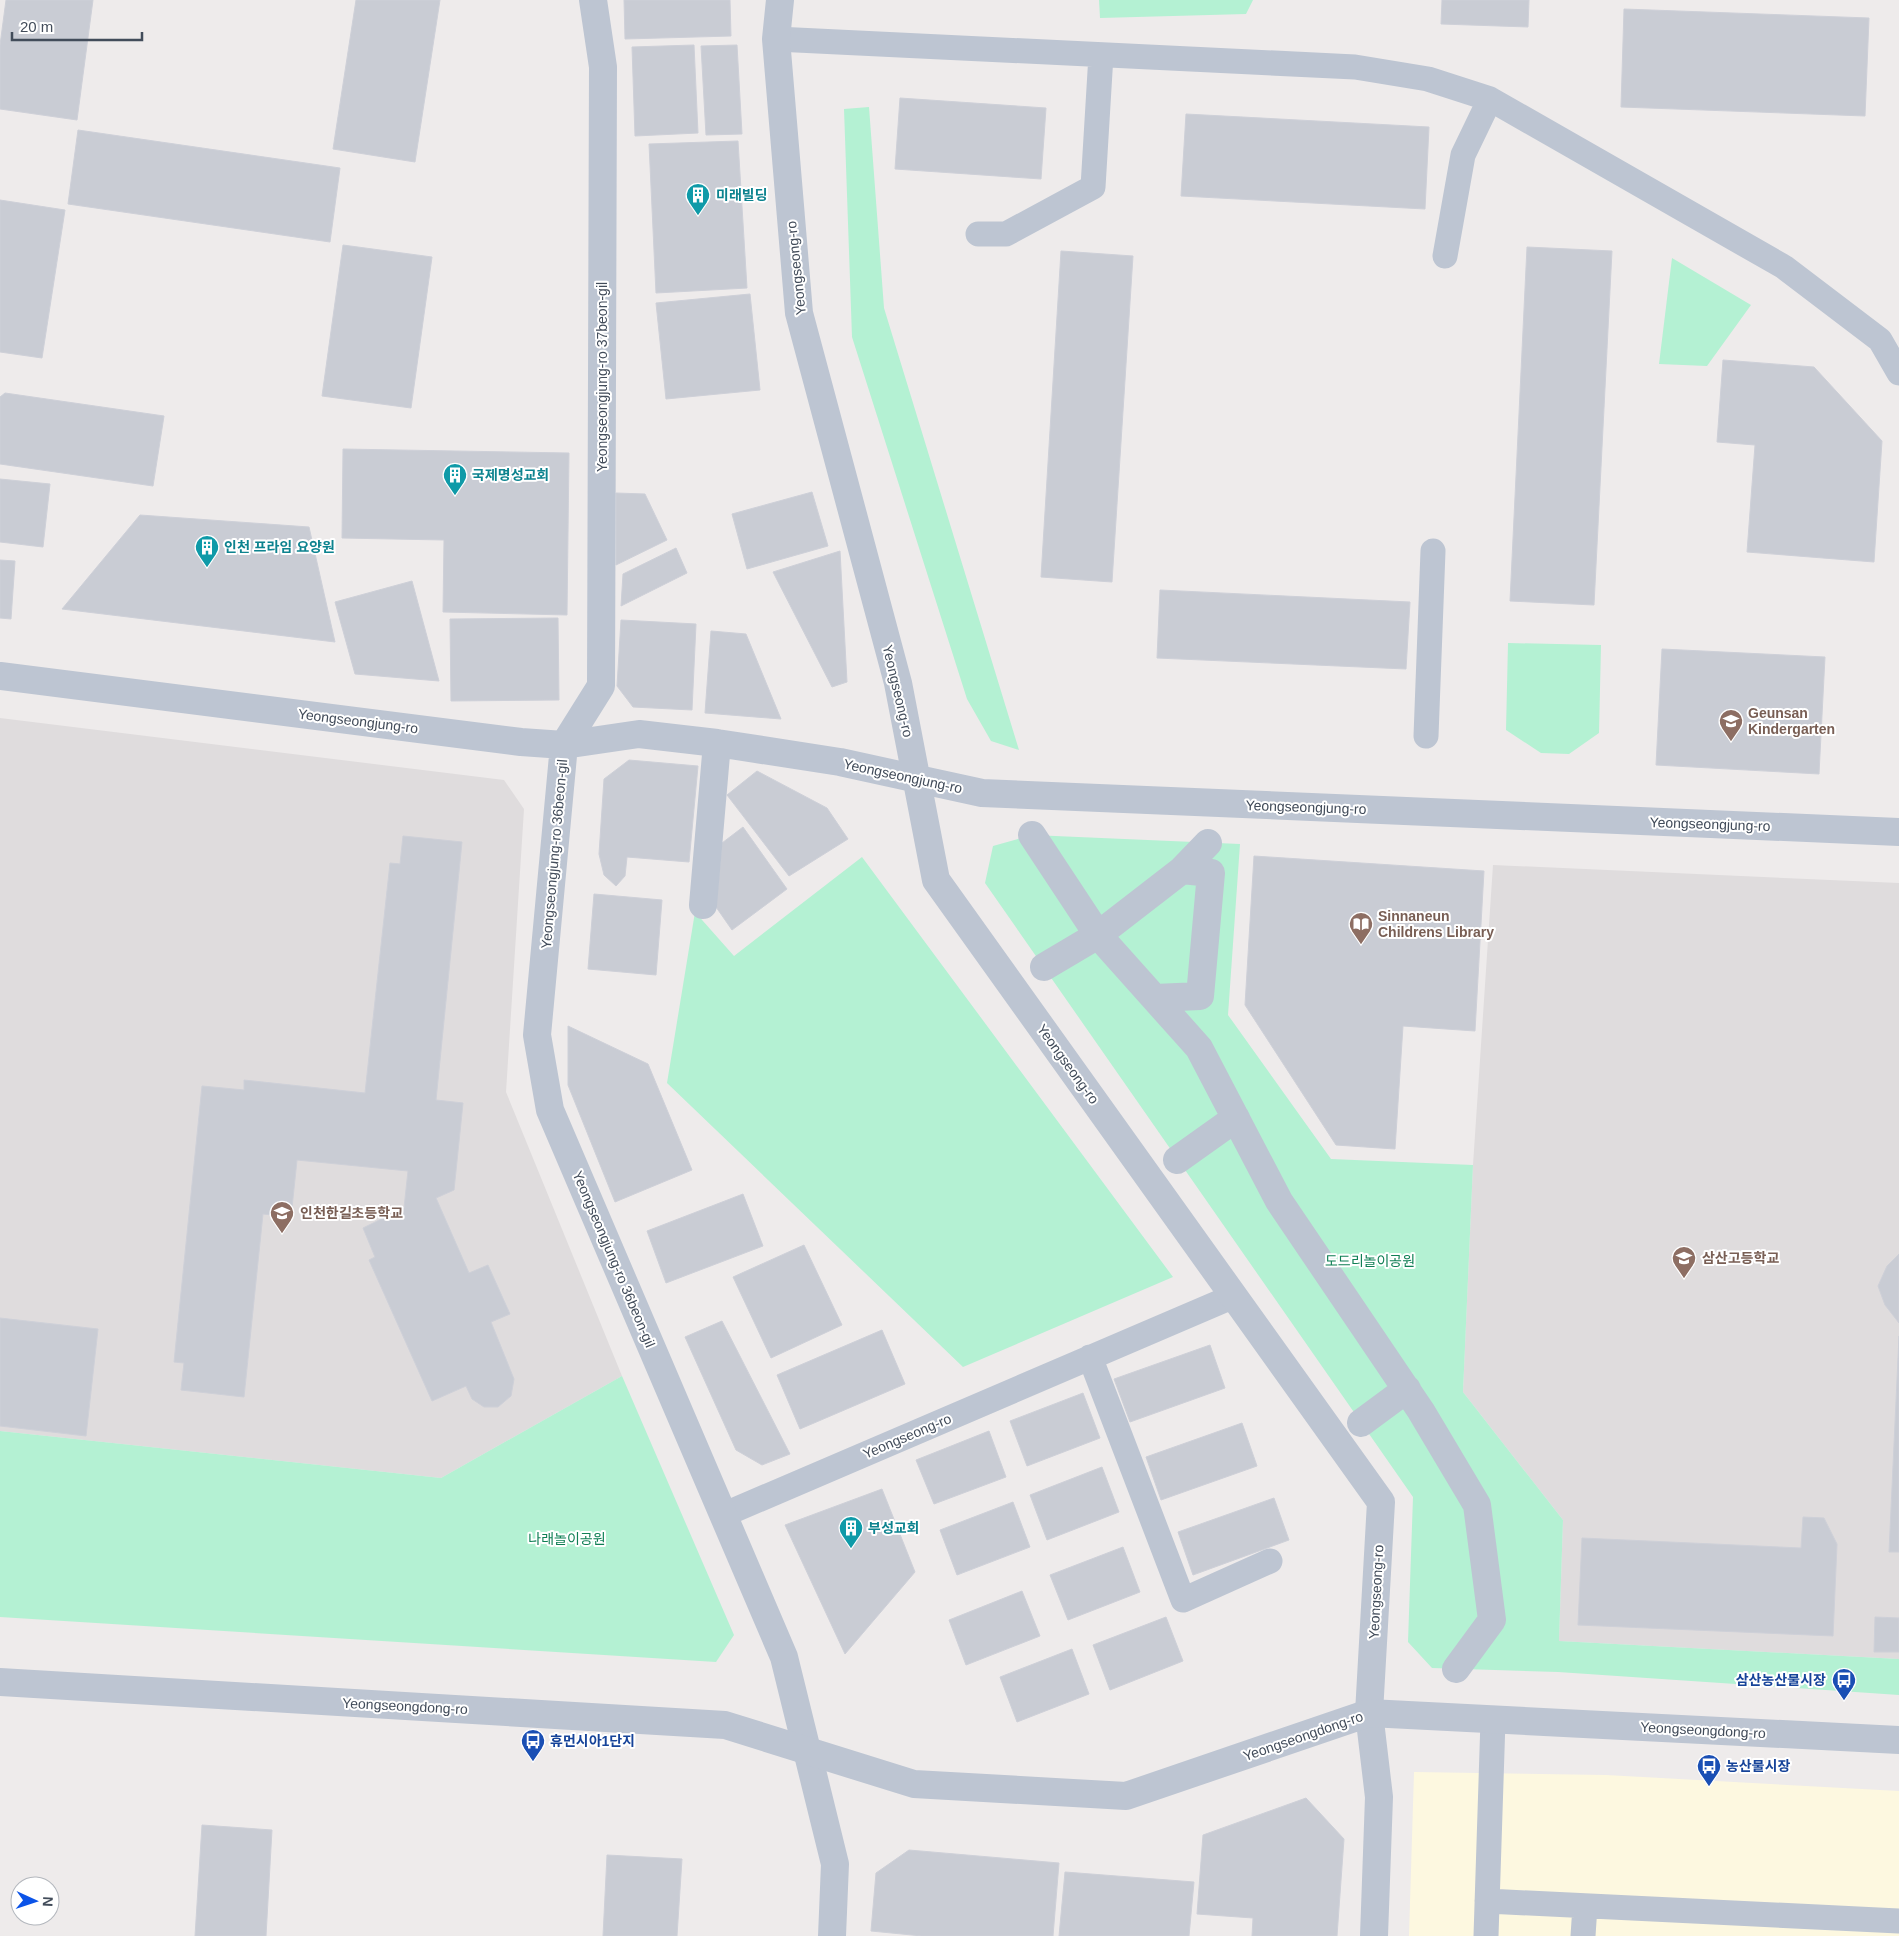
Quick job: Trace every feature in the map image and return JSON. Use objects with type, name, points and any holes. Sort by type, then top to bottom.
[{"type":"street","name":"Yeongseongjung-ro 37beon-gil","points":[[564,745],[601,686],[603,67],[593,0]]},
{"type":"street","name":"Yeongseong-ro","points":[[780,0],[776,39],[799,313],[898,683],[936,880],[1381,1502],[1370,1713],[1379,1797],[1374,1936]]},
{"type":"street","name":"Yeongseongjung-ro","points":[[0,676],[521,742],[564,745],[639,734],[717,743],[840,762],[982,793],[1899,832]]},
{"type":"street","points":[[703,905],[717,743]]},
{"type":"street","name":"Yeongseongjung-ro 36beon-gil","points":[[564,745],[537,1034],[550,1110],[784,1657],[807,1751]]},
{"type":"street","points":[[1032,835],[1098,935],[1199,1048],[1279,1201],[1407,1389],[1476,1505],[1492,1620],[1456,1669]]},
{"type":"street","points":[[1044,967],[1098,935],[1182,870],[1208,843]]},
{"type":"street","points":[[1155,998],[1200,996],[1211,874],[1182,870]]},
{"type":"street","points":[[1177,1160],[1236,1118]]},
{"type":"street","points":[[1361,1423],[1407,1389]]},
{"type":"street","name":"Yeongseongdong-ro","points":[[0,1682],[725,1725],[914,1784],[1126,1796],[1370,1713],[1899,1740]]},
{"type":"street","points":[[807,1751],[835,1864],[832,1936]]},
{"type":"lane","points":[[776,39],[1355,67],[1428,79],[1490,99],[1784,267],[1880,340],[1899,374]]},
{"type":"lane","points":[[978,234],[1006,234],[1093,187],[1101,55]]},
{"type":"lane","points":[[1445,256],[1464,155],[1490,99]]},
{"type":"lane","points":[[1426,736],[1433,551]]},
{"type":"lane","name":"Yeongseong-ro","points":[[723,1515],[1234,1296]]},
{"type":"lane","points":[[1090,1357],[1183,1600],[1270,1561]]},
{"type":"lane","points":[[1486,1936],[1493,1720]]},
{"type":"lane","points":[[1487,1901],[1899,1921]]},
{"type":"lane","points":[[1583,1936],[1585,1906]]},
{"type":"shaded area","name":"인천한길초등학교","points":[[0,718],[504,780],[524,809],[506,1092],[622,1376],[441,1478],[0,1431]]},
{"type":"shaded area","name":"삼산고등학교","points":[[1493,865],[1899,883],[1899,1659],[1559,1641],[1563,1520],[1463,1392],[1473,1165]]},
{"type":"shaded area","points":[[1414,1772],[1606,1775],[1899,1791],[1899,1936],[1409,1936]]},
{"type":"green space","points":[[1099,0],[1253,0],[1246,14],[1100,18]]},
{"type":"green space","points":[[869,107],[884,308],[1019,750],[991,741],[967,699],[852,337],[844,109]]},
{"type":"green space","points":[[1672,258],[1751,305],[1707,366],[1659,364]]},
{"type":"green space","points":[[1508,643],[1601,645],[1599,733],[1569,754],[1541,753],[1506,730]]},
{"type":"green space","name":"도드리놀이공원","points":[[1032,835],[1240,844],[1228,1015],[1331,1159],[1473,1165],[1463,1392],[1563,1520],[1559,1641],[1899,1659],[1899,1695],[1558,1672],[1432,1668],[1408,1642],[1413,1497],[985,883],[993,846]]},
{"type":"green space","points":[[862,857],[1173,1277],[963,1367],[667,1083],[695,912],[734,956]]},
{"type":"green space","name":"나래놀이공원","points":[[622,1376],[734,1635],[716,1662],[0,1617],[0,1431],[441,1478]]},
{"type":"building","points":[[6,0],[93,0],[77,120],[0,109],[0,45]]},
{"type":"building","points":[[356,0],[440,0],[415,162],[333,149]]},
{"type":"building","points":[[624,0],[730,0],[731,36],[625,39]]},
{"type":"building","points":[[1442,0],[1529,0],[1528,27],[1441,24]]},
{"type":"building","points":[[1624,9],[1869,18],[1865,116],[1621,107]]},
{"type":"building","points":[[694,45],[698,133],[635,136],[632,47]]},
{"type":"building","points":[[737,45],[742,134],[706,135],[701,46]]},
{"type":"building","points":[[900,98],[1046,108],[1041,179],[895,169]]},
{"type":"building","points":[[1186,114],[1429,127],[1425,209],[1181,196]]},
{"type":"building","points":[[78,130],[340,168],[330,242],[68,204]]},
{"type":"building","name":"미래빌딩","points":[[738,141],[747,288],[656,293],[649,144]]},
{"type":"building","points":[[0,200],[65,210],[42,358],[0,352]]},
{"type":"building","points":[[343,245],[432,257],[411,408],[322,396]]},
{"type":"building","points":[[1527,247],[1612,251],[1594,605],[1510,601]]},
{"type":"building","points":[[1061,251],[1133,256],[1112,582],[1041,577]]},
{"type":"building","points":[[750,294],[760,390],[666,399],[656,303]]},
{"type":"building","points":[[1723,360],[1814,367],[1882,441],[1874,562],[1747,552],[1755,445],[1717,442]]},
{"type":"building","points":[[5,393],[164,416],[153,486],[0,464],[0,397]]},
{"type":"building","name":"국제명성교회","points":[[343,449],[569,453],[567,615],[443,612],[444,540],[342,538]]},
{"type":"building","points":[[0,479],[50,484],[43,547],[0,542]]},
{"type":"building","points":[[812,492],[828,546],[747,569],[732,514]]},
{"type":"building","points":[[616,493],[645,494],[667,540],[616,565]]},
{"type":"building","name":"인천 프라임 요양원","points":[[140,515],[309,527],[335,642],[62,609]]},
{"type":"building","points":[[676,548],[687,573],[621,606],[623,574]]},
{"type":"building","points":[[840,551],[847,682],[832,687],[773,572]]},
{"type":"building","points":[[0,560],[15,561],[11,619],[0,618]]},
{"type":"building","points":[[412,581],[439,681],[355,674],[335,602]]},
{"type":"building","points":[[1160,590],[1410,602],[1406,669],[1157,658]]},
{"type":"building","points":[[558,618],[559,700],[451,701],[450,619]]},
{"type":"building","points":[[621,620],[696,624],[692,710],[633,707],[617,686]]},
{"type":"building","points":[[711,631],[746,634],[781,719],[705,713]]},
{"type":"building","points":[[1662,649],[1825,657],[1819,774],[1656,765]]},
{"type":"building","points":[[629,760],[698,766],[689,862],[627,857],[625,876],[616,886],[604,875],[599,854],[604,779]]},
{"type":"building","points":[[757,771],[827,808],[848,839],[789,876],[727,795]]},
{"type":"building","points":[[743,827],[787,889],[732,930],[716,907],[722,843]]},
{"type":"building","points":[[403,836],[462,842],[436,1100],[463,1103],[454,1190],[436,1198],[469,1273],[488,1265],[510,1314],[491,1322],[514,1379],[511,1396],[498,1407],[484,1407],[472,1399],[466,1386],[432,1401],[369,1260],[375,1257],[363,1228],[404,1208],[408,1171],[297,1160],[291,1217],[263,1214],[244,1397],[181,1390],[184,1363],[174,1362],[202,1086],[244,1090],[244,1080],[365,1093],[390,863],[400,864]]},
{"type":"building","points":[[1254,856],[1484,871],[1475,1031],[1403,1026],[1395,1149],[1336,1145],[1245,1005]]},
{"type":"building","points":[[594,894],[662,900],[656,975],[588,969]]},
{"type":"building","points":[[568,1026],[648,1064],[692,1170],[615,1202],[568,1085]]},
{"type":"building","points":[[743,1194],[763,1246],[666,1283],[647,1231]]},
{"type":"building","points":[[804,1245],[842,1325],[771,1358],[733,1277]]},
{"type":"building","points":[[1899,1254],[1899,1323],[1885,1305],[1878,1286],[1887,1266]]},
{"type":"building","points":[[0,1318],[98,1329],[86,1436],[0,1426]]},
{"type":"building","points":[[722,1321],[790,1454],[762,1465],[736,1450],[685,1337]]},
{"type":"building","points":[[882,1330],[905,1384],[800,1429],[777,1375]]},
{"type":"building","points":[[1899,1336],[1899,1552],[1889,1552]]},
{"type":"building","points":[[1210,1345],[1225,1388],[1130,1422],[1114,1379]]},
{"type":"building","points":[[1083,1393],[1100,1438],[1027,1466],[1010,1421]]},
{"type":"building","points":[[1242,1423],[1257,1466],[1161,1500],[1146,1457]]},
{"type":"building","points":[[989,1431],[1006,1477],[934,1504],[916,1460]]},
{"type":"building","points":[[1102,1467],[1119,1512],[1047,1540],[1030,1495]]},
{"type":"building","name":"부성교회","points":[[882,1489],[915,1572],[845,1654],[785,1525]]},
{"type":"building","points":[[1274,1498],[1289,1540],[1193,1575],[1178,1532]]},
{"type":"building","points":[[1013,1502],[1030,1547],[957,1575],[940,1530]]},
{"type":"building","points":[[1803,1517],[1824,1518],[1837,1544],[1833,1636],[1578,1625],[1582,1538],[1801,1548]]},
{"type":"building","points":[[1123,1547],[1140,1592],[1068,1620],[1050,1575]]},
{"type":"building","points":[[1022,1591],[1040,1636],[966,1665],[949,1620]]},
{"type":"building","points":[[1166,1617],[1183,1661],[1110,1690],[1093,1645]]},
{"type":"building","points":[[1875,1617],[1899,1618],[1899,1652],[1874,1652]]},
{"type":"building","points":[[1072,1649],[1089,1694],[1017,1722],[1000,1677]]},
{"type":"building","points":[[1306,1798],[1344,1839],[1337,1936],[1252,1936],[1253,1918],[1197,1914],[1203,1835]]},
{"type":"building","points":[[202,1825],[272,1830],[266,1936],[195,1936]]},
{"type":"building","points":[[909,1850],[1059,1863],[1053,1936],[922,1936],[871,1931],[876,1873]]},
{"type":"building","points":[[607,1855],[682,1859],[677,1936],[603,1936]]},
{"type":"building","points":[[1065,1872],[1194,1882],[1189,1936],[1059,1936]]},
{"type":"place","name":"미래빌딩","points":[[698,216]]},
{"type":"place","name":"국제명성교회","points":[[455,496]]},
{"type":"place","name":"인천 프라임 요양원","points":[[207,568]]},
{"type":"place","name":"Geunsan Kindergarten","points":[[1731,742]]},
{"type":"place","name":"Sinnaneun Childrens Library","points":[[1361,945]]},
{"type":"place","name":"인천한길초등학교","points":[[282,1234]]},
{"type":"place","name":"삼산고등학교","points":[[1684,1279]]},
{"type":"place","name":"부성교회","points":[[851,1549]]},
{"type":"place","name":"삼산농산물시장","points":[[1844,1701]]},
{"type":"place","name":"휴먼시아1단지","points":[[533,1762]]},
{"type":"place","name":"농산물시장","points":[[1709,1787]]}]
